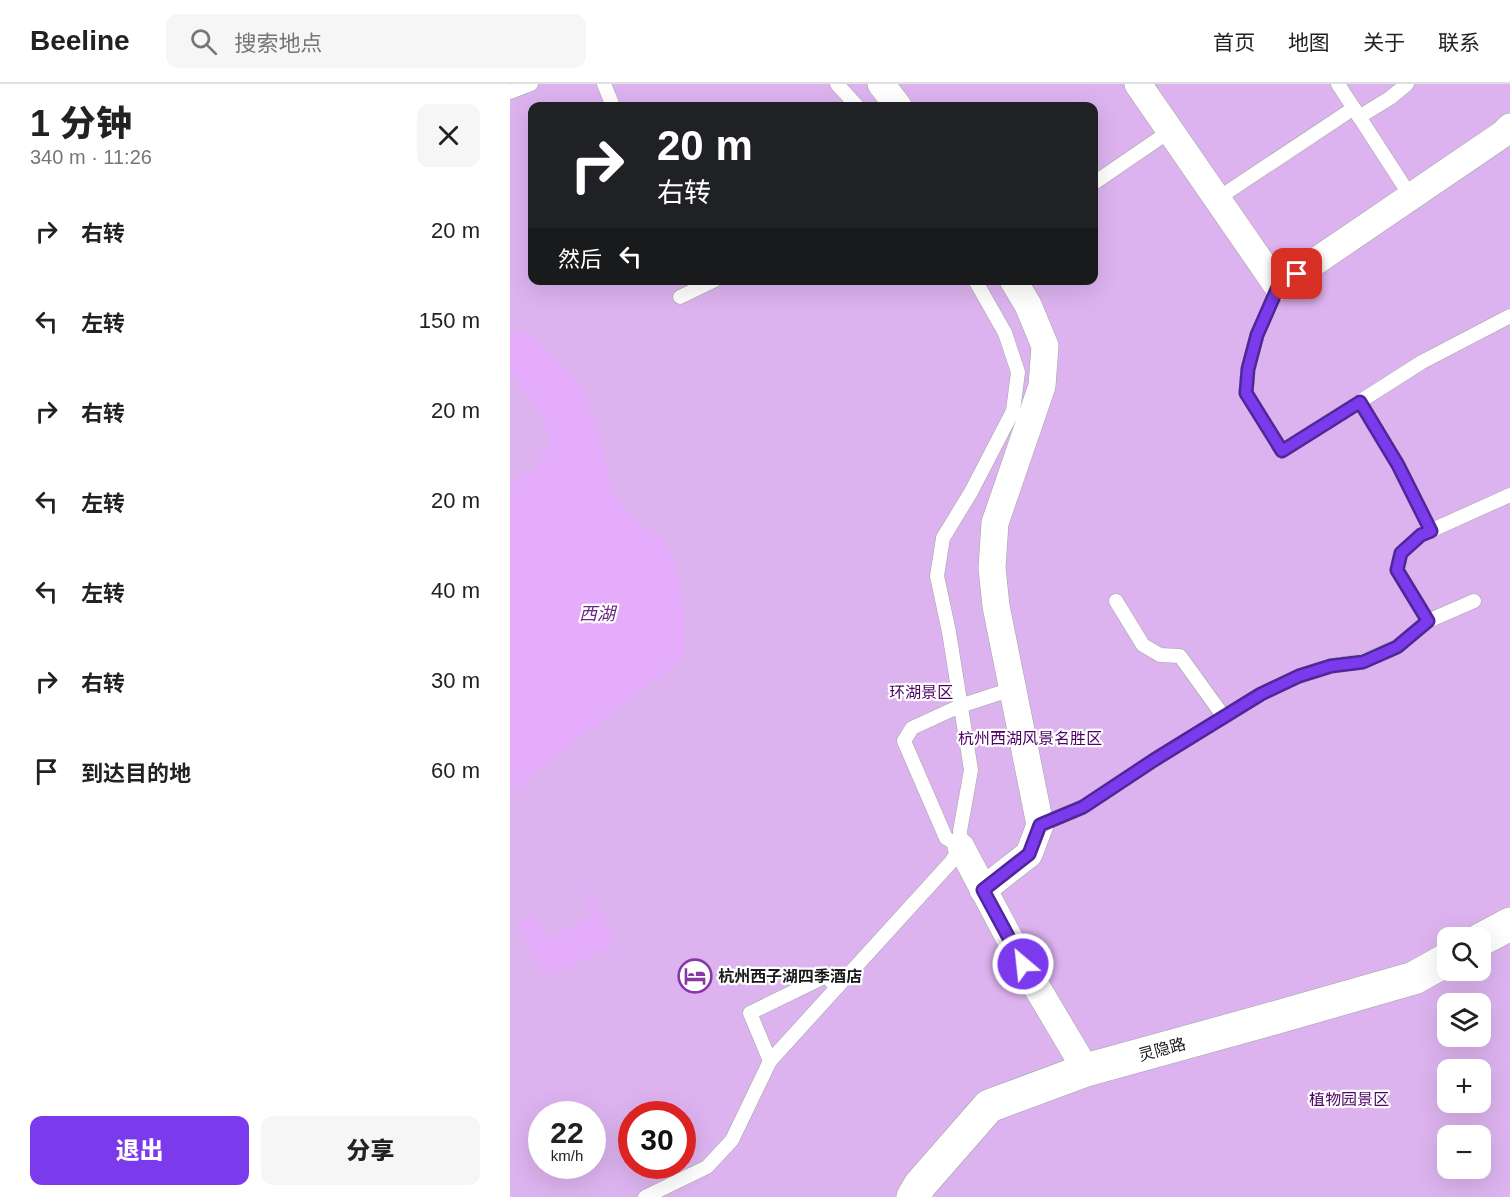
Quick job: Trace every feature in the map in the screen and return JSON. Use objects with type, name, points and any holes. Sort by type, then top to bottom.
[{"type":"main road","points":[[1491,934],[1510,924]]},
{"type":"main road","name":"灵隐路","points":[[914,1197],[920,1185],[989,1106],[1086,1070],[1414,978],[1437,965]]},
{"type":"street","points":[[881,84],[895,102]]},
{"type":"street","points":[[1138,84],[1278,287],[1510,127]]},
{"type":"street","points":[[983,890],[1029,854],[1040,825],[996,606],[992,568],[995,523],[1042,386],[1046,346],[1029,306],[1016,285]]},
{"type":"street","points":[[961,847],[1023,964],[1086,1070]]},
{"type":"lane","points":[[510,92],[531,84]]},
{"type":"lane","points":[[604,84],[612,102]]},
{"type":"lane","points":[[837,84],[853,102]]},
{"type":"lane","points":[[1338,84],[1411,197]]},
{"type":"lane","points":[[1217,199],[1356,113],[1390,99],[1407,84]]},
{"type":"lane","points":[[1098,180],[1170,131]]},
{"type":"lane","points":[[680,297],[705,285]]},
{"type":"lane","points":[[645,1197],[707,1167],[732,1140],[770,1060],[951,862],[961,847],[960,831],[971,770],[949,632],[937,576],[943,538],[971,492],[1013,411],[1018,372],[1005,333],[978,285]]},
{"type":"lane","points":[[1278,287],[1257,335],[1248,369],[1246,393],[1282,451],[1422,362],[1510,316]]},
{"type":"lane","points":[[1360,402],[1398,465],[1431,531]]},
{"type":"lane","points":[[1428,621],[1397,570],[1401,553],[1421,535],[1510,495]]},
{"type":"lane","points":[[1116,601],[1143,645],[1160,655],[1180,656],[1224,717]]},
{"type":"lane","points":[[1040,825],[1083,807],[1261,694],[1299,676],[1331,666],[1363,662],[1397,647],[1428,621],[1474,601]]},
{"type":"lane","points":[[961,847],[946,838],[904,741],[912,728],[960,706],[1012,689]]},
{"type":"lane","points":[[770,1060],[750,1013],[826,976],[837,987]]},
{"type":"green space","name":"环湖景区","points":[[510,84],[1510,84],[1510,1197],[510,1197]]},
{"type":"water","name":"西湖","points":[[510,330],[536,338],[556,357],[581,388],[598,429],[612,488],[628,513],[664,541],[677,566],[685,622],[683,658],[510,792],[510,486],[534,469],[551,445],[539,412],[526,391],[510,373]]},
{"type":"water","points":[[592,891],[614,947],[543,977],[518,924],[535,916],[546,938],[593,917],[584,895]]},
{"type":"place","name":"杭州西子湖四季酒店","points":[[695,976]]},
{"type":"route","points":[[1023,964],[983,890],[1029,854],[1040,825],[1083,807],[1261,694],[1299,676],[1331,666],[1363,662],[1397,647],[1428,621],[1397,570],[1401,553],[1421,535],[1431,531],[1398,465],[1360,402],[1282,451],[1246,393],[1248,369],[1257,335],[1278,287],[1297,274]]},
{"type":"park label","name":"杭州西湖风景名胜区","points":[[1030,738]]},
{"type":"park label","name":"植物园景区","points":[[1349,1099]]}]
